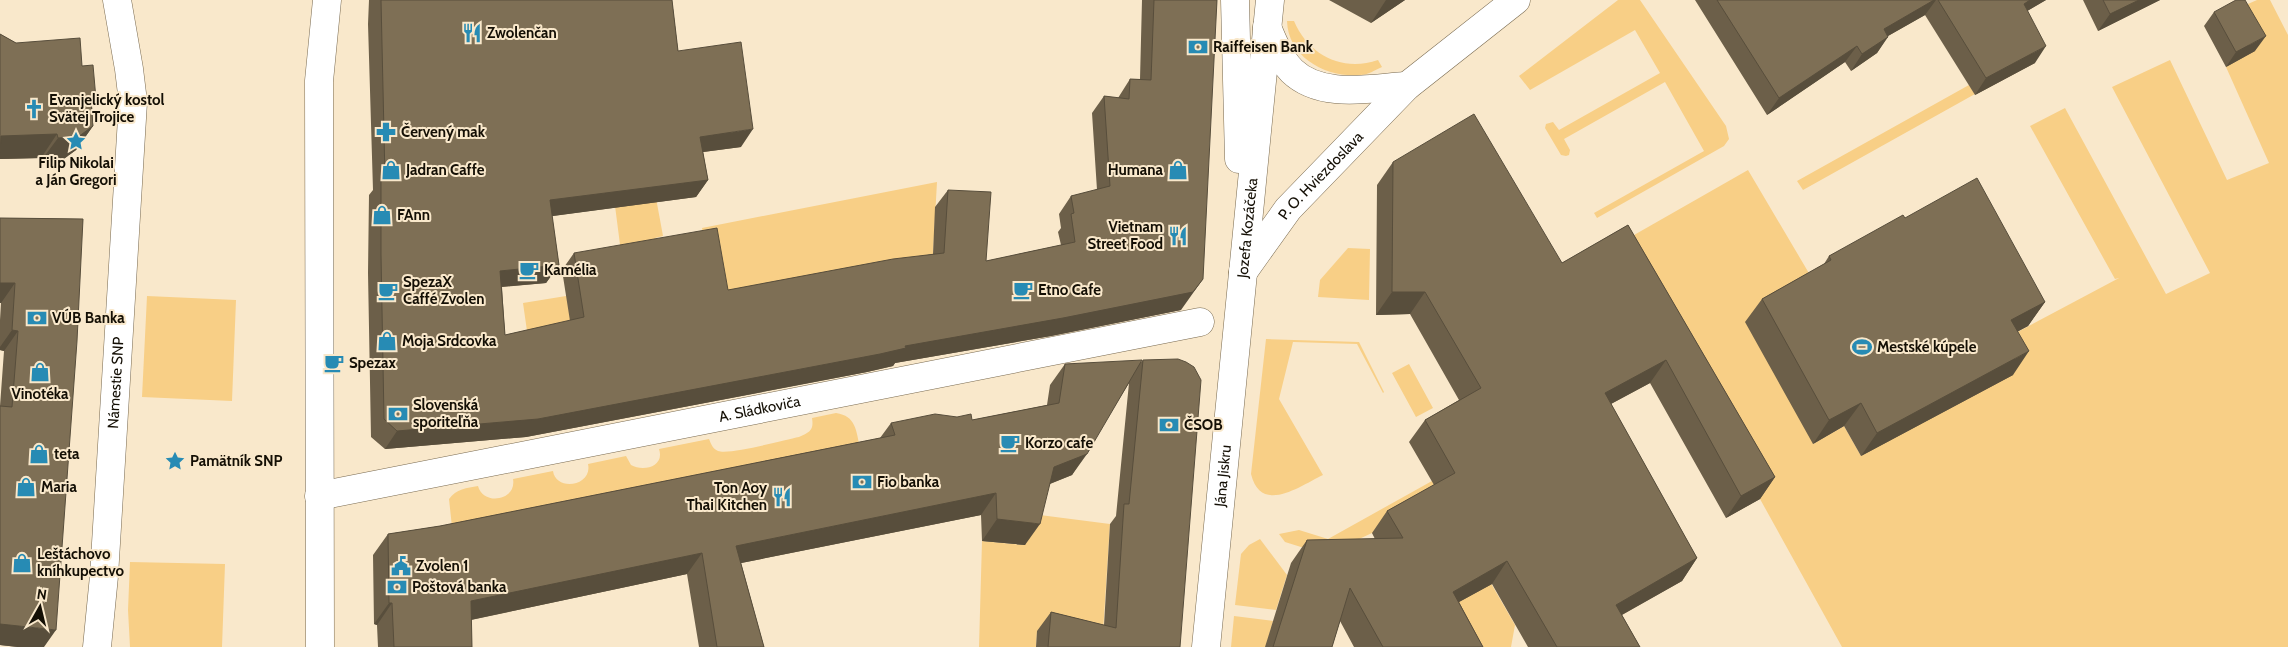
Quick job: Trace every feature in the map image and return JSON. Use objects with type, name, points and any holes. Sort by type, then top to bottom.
[{"type":"street","name":"Námestie SNP","points":[[98,647],[104,576],[132,102],[129,69],[117,0]]},
{"type":"street","points":[[320,647],[319,81],[327,0]]},
{"type":"street","name":"Jozefa Kozáčeka","points":[[1235,0],[1242,273]]},
{"type":"street","name":"Jozefa Kozáčeka","points":[[1242,273],[1270,0]]},
{"type":"street","name":"P. O. Hviezdoslava","points":[[1242,273],[1288,209],[1407,86],[1516,0]]},
{"type":"street","points":[[1267,27],[1277,49],[1290,70],[1305,82],[1341,89],[1407,86]]},
{"type":"street","name":"Jána Jiskru","points":[[1206,647],[1242,273]]},
{"type":"street","name":"A. Sládkoviča","points":[[319,496],[1200,322]]},
{"type":"shaded area","points":[[1618,0],[1640,0],[1726,126],[1729,139],[1724,146],[1597,218],[1594,213],[1704,151],[1665,82],[1564,139],[1570,150],[1569,155],[1561,155],[1545,128],[1546,124],[1553,122],[1559,130],[1660,73],[1635,30],[1530,90],[1519,76]]},
{"type":"shaded area","points":[[2257,0],[2270,0],[2288,35],[2288,647],[1842,647],[1760,499],[1613,247],[1748,170],[1813,280],[1813,444],[1844,426],[1861,456],[1995,344],[2119,278],[2115,279],[2030,126],[2065,108],[2166,294],[2210,273],[2112,87],[2170,60],[2227,180],[2269,163],[2226,67],[2232,11]]},
{"type":"shaded area","points":[[1287,21],[1294,21],[1300,33],[1309,44],[1328,58],[1352,64],[1378,60],[1382,67],[1360,75],[1347,75],[1323,69],[1302,55],[1294,45],[1289,34]]},
{"type":"shaded area","points":[[1969,85],[1975,94],[1803,190],[1797,181]]},
{"type":"shaded area","points":[[610,167],[656,198],[663,236],[655,238],[661,272],[708,264],[702,228],[937,182],[932,271],[529,345],[523,303],[566,296],[622,260]]},
{"type":"shaded area","points":[[1348,248],[1370,249],[1369,300],[1318,297],[1320,280]]},
{"type":"shaded area","points":[[147,296],[236,300],[232,401],[142,397]]},
{"type":"shaded area","points":[[1266,339],[1359,342],[1384,392],[1357,344],[1293,342],[1279,399],[1323,475],[1293,490],[1272,495],[1263,493],[1256,486],[1251,474]]},
{"type":"shaded area","points":[[1409,364],[1433,408],[1416,417],[1392,373]]},
{"type":"shaded area","points":[[836,413],[848,417],[854,425],[860,448],[452,527],[449,499],[458,491],[466,488],[478,486],[486,496],[499,498],[510,492],[513,486],[513,479],[553,471],[560,482],[574,484],[585,477],[588,471],[588,464],[626,456],[631,465],[647,468],[656,464],[659,460],[659,449],[709,439],[713,448],[724,452],[757,447],[806,434],[812,425],[812,418]]},
{"type":"shaded area","points":[[1432,481],[1515,625],[1511,647],[1455,647],[1372,533],[1342,547],[1301,547],[1285,542],[1279,534],[1299,530],[1328,539]]},
{"type":"shaded area","points":[[1032,514],[1110,524],[1102,647],[1037,631],[1036,647],[979,647],[982,541],[1024,545]]},
{"type":"shaded area","points":[[1260,539],[1287,575],[1276,610],[1235,605],[1241,554],[1249,545]]},
{"type":"shaded area","points":[[130,562],[225,564],[222,647],[130,647],[128,610]]},
{"type":"shaded area","points":[[1234,616],[1273,621],[1266,647],[1231,647]]},
{"type":"building","points":[[381,0],[672,0],[678,51],[741,42],[753,129],[700,137],[708,180],[550,200],[559,265],[500,271],[505,335],[584,317],[574,253],[717,228],[728,290],[893,259],[944,253],[948,190],[991,192],[986,261],[1075,242],[1071,214],[1074,213],[1071,196],[1110,186],[1104,96],[1129,99],[1130,79],[1151,80],[1154,0],[1217,0],[1203,279],[1193,292],[1063,318],[905,346],[906,348],[880,354],[538,419],[397,431],[384,419],[381,177],[385,178]]},
{"type":"building","points":[[1717,0],[1934,0],[1884,29],[1888,37],[1862,54],[1857,46],[1779,98]]},
{"type":"building","points":[[1938,0],[2030,0],[2024,4],[2046,46],[1986,78]]},
{"type":"building","points":[[2103,0],[2139,0],[2110,14]]},
{"type":"building","points":[[2236,0],[2245,0],[2266,36],[2236,52],[2214,12]]},
{"type":"building","points":[[0,34],[16,43],[80,38],[82,66],[93,65],[96,99],[91,100],[93,126],[78,137],[58,138],[57,134],[1,136],[0,153]]},
{"type":"building","points":[[1474,114],[1562,263],[1628,225],[1775,477],[1741,496],[1666,360],[1605,393],[1697,558],[1616,605],[1640,647],[1557,647],[1507,561],[1453,592],[1483,647],[1383,647],[1350,588],[1332,647],[1273,647],[1307,540],[1403,538],[1387,511],[1455,473],[1425,420],[1481,388],[1425,292],[1392,292],[1393,162]]},
{"type":"building","points":[[1977,178],[2045,302],[2011,320],[2029,351],[1877,433],[1861,403],[1829,420],[1762,299],[1831,260],[1829,256],[1903,215],[1905,218]]},
{"type":"building","points":[[0,218],[83,219],[77,341],[56,630],[0,624],[0,406],[12,407],[18,331],[12,330],[15,283],[0,283]]},
{"type":"building","points":[[1178,359],[1194,367],[1201,380],[1180,647],[1048,647],[1051,612],[1116,628],[1124,504],[1129,504],[1143,360]]},
{"type":"building","points":[[1142,360],[1087,454],[1054,467],[1040,524],[997,519],[996,493],[736,546],[764,647],[717,647],[702,553],[471,601],[472,647],[394,647],[392,603],[389,603],[388,534],[440,526],[895,435],[891,423],[935,414],[957,417],[971,414],[972,420],[1059,403],[1065,364]]},
{"type":"place","name":"Zwolenčan","points":[[472,33]]},
{"type":"place","name":"Raiffeisen Bank","points":[[1198,47]]},
{"type":"place","name":"Evanjelický kostol Svätej Trojice","points":[[34,109]]},
{"type":"place","name":"Červený mak","points":[[386,132]]},
{"type":"place","name":"Filip Nikolai a Ján Gregori","points":[[76,141]]},
{"type":"place","name":"Jadran Caffe","points":[[391,170]]},
{"type":"place","name":"Humana","points":[[1178,170]]},
{"type":"place","name":"FAnn","points":[[382,215]]},
{"type":"place","name":"Vietnam Street Food","points":[[1178,236]]},
{"type":"place","name":"Kamélia","points":[[529,270]]},
{"type":"place","name":"Etno Cafe","points":[[1023,290]]},
{"type":"place","name":"SpezaX Caffé Zvolen","points":[[388,291]]},
{"type":"place","name":"VÚB Banka","points":[[37,318]]},
{"type":"place","name":"Moja Srdcovka","points":[[387,341]]},
{"type":"place","name":"Mestské kúpele","points":[[1862,347]]},
{"type":"place","name":"Spezax","points":[[334,363]]},
{"type":"place","name":"Vinotéka","points":[[40,372]]},
{"type":"place","name":"Slovenská sporiteľňa","points":[[398,414]]},
{"type":"place","name":"ČSOB","points":[[1169,425]]},
{"type":"place","name":"Korzo cafe","points":[[1010,443]]},
{"type":"place","name":"teta","points":[[39,454]]},
{"type":"place","name":"Pamätník SNP","points":[[175,461]]},
{"type":"place","name":"Fio banka","points":[[862,482]]},
{"type":"place","name":"Maria","points":[[26,487]]},
{"type":"place","name":"Ton Aoy Thai Kitchen","points":[[782,497]]},
{"type":"place","name":"Leštáchovo kníhkupectvo","points":[[22,563]]},
{"type":"place","name":"Zvolen 1","points":[[401,566]]},
{"type":"place","name":"Poštová banka","points":[[397,587]]}]
